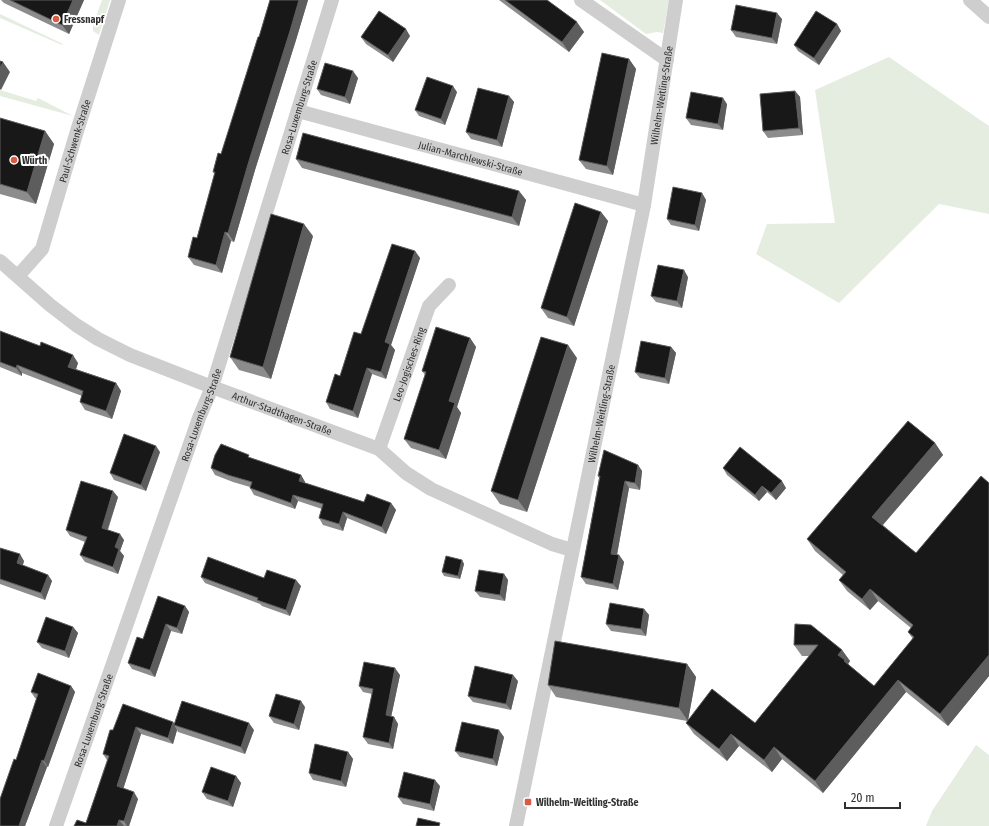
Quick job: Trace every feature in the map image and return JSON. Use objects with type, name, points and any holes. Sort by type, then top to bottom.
[{"type":"street","name":"Paul-Schwenk-Straße","points":[[18,276],[42,249],[77,131],[119,0]]},
{"type":"street","name":"Rosa-Luxemburg-Straße","points":[[56,826],[199,418],[212,387],[332,0]]},
{"type":"street","points":[[581,0],[666,60]]},
{"type":"street","name":"Wilhelm-Weitling-Straße","points":[[516,826],[644,205],[676,0]]},
{"type":"street","points":[[970,0],[989,17]]},
{"type":"street","name":"Julian-Marchlewski-Straße","points":[[298,111],[644,205]]},
{"type":"street","name":"Arthur-Stadthagen-Straße","points":[[0,261],[50,305],[76,325],[98,339],[130,355],[379,449],[406,473],[430,489],[552,544],[572,550]]},
{"type":"street","name":"Leo-Jogisches-Ring","points":[[379,449],[429,306],[449,285]]},
{"type":"shaded area","points":[[102,0],[110,0],[99,35],[93,31],[93,25]]},
{"type":"shaded area","points":[[600,0],[669,0],[663,33],[657,32],[646,34]]},
{"type":"shaded area","points":[[0,14],[63,44],[62,45],[0,18]]},
{"type":"shaded area","points":[[889,57],[989,126],[989,214],[939,204],[839,303],[756,254],[767,224],[835,223],[815,90]]},
{"type":"shaded area","points":[[0,90],[36,101],[38,98],[73,116],[0,96]]},
{"type":"shaded area","points":[[976,745],[989,755],[989,826],[926,826],[932,811]]},
{"type":"building","points":[[10,0],[73,0],[62,25]]},
{"type":"building","points":[[270,0],[299,0],[228,233],[225,232],[216,265],[188,257],[193,237],[197,238],[215,172],[213,172],[218,153],[221,154]]},
{"type":"building","points":[[505,0],[547,0],[577,22],[562,42]]},
{"type":"building","points":[[736,5],[777,13],[772,38],[731,30]]},
{"type":"building","points":[[379,11],[406,29],[388,55],[361,37]]},
{"type":"building","points":[[816,11],[837,24],[814,58],[794,45]]},
{"type":"building","points":[[602,53],[629,59],[607,166],[579,160]]},
{"type":"building","points":[[0,61],[3,62],[0,68]]},
{"type":"building","points":[[325,63],[353,71],[345,97],[317,89]]},
{"type":"building","points":[[427,77],[453,86],[441,119],[415,110]]},
{"type":"building","points":[[478,88],[509,96],[497,140],[466,132]]},
{"type":"building","points":[[795,91],[799,128],[763,131],[760,94]]},
{"type":"building","points":[[691,92],[723,98],[718,124],[686,118]]},
{"type":"building","points":[[0,118],[45,131],[27,192],[0,184]]},
{"type":"building","points":[[303,133],[519,191],[512,217],[296,159]]},
{"type":"building","points":[[673,187],[702,193],[695,225],[667,219]]},
{"type":"building","points":[[575,203],[601,212],[567,317],[541,308]]},
{"type":"building","points":[[271,214],[304,224],[263,367],[230,357]]},
{"type":"building","points":[[392,244],[415,251],[385,342],[390,344],[381,372],[367,368],[353,411],[326,402],[335,374],[340,376],[354,332],[361,334]]},
{"type":"building","points":[[658,265],[684,270],[677,301],[651,296]]},
{"type":"building","points":[[436,327],[470,338],[449,401],[455,403],[439,450],[404,439],[426,372],[422,371]]},
{"type":"building","points":[[0,331],[40,346],[41,342],[73,355],[68,367],[116,383],[106,411],[80,402],[83,391],[17,365],[16,368],[0,362]]},
{"type":"building","points":[[541,337],[568,345],[518,500],[491,491]]},
{"type":"building","points":[[641,341],[671,347],[665,378],[635,372]]},
{"type":"building","points":[[908,421],[935,443],[872,517],[916,553],[981,476],[989,483],[989,655],[940,714],[898,680],[815,781],[774,747],[764,760],[731,734],[719,749],[686,723],[712,689],[755,723],[818,645],[794,645],[795,624],[811,625],[842,650],[838,655],[874,686],[914,637],[908,632],[913,625],[870,589],[862,599],[839,580],[846,572],[807,539]]},
{"type":"building","points":[[124,434],[156,446],[141,485],[110,473]]},
{"type":"building","points":[[221,444],[249,455],[248,457],[301,475],[299,481],[364,502],[367,494],[391,503],[382,527],[343,512],[339,524],[319,518],[323,504],[293,495],[291,503],[250,488],[252,482],[211,468],[215,455]]},
{"type":"building","points":[[740,447],[782,481],[771,493],[762,486],[755,495],[723,468]]},
{"type":"building","points":[[604,450],[638,465],[635,483],[625,481],[611,554],[619,555],[613,584],[581,577],[600,476],[598,476]]},
{"type":"building","points":[[81,481],[113,491],[102,528],[120,534],[115,547],[119,549],[113,567],[80,555],[87,537],[66,530]]},
{"type":"building","points":[[0,548],[20,554],[17,563],[48,575],[41,593],[0,579]]},
{"type":"building","points":[[446,556],[462,560],[458,576],[442,572]]},
{"type":"building","points":[[208,557],[264,578],[267,570],[296,580],[286,610],[201,577]]},
{"type":"building","points":[[479,570],[504,574],[500,595],[475,591]]},
{"type":"building","points":[[158,596],[185,606],[177,628],[166,624],[150,670],[128,663],[137,637],[143,639]]},
{"type":"building","points":[[610,603],[644,609],[641,629],[606,624]]},
{"type":"building","points":[[46,617],[73,627],[65,651],[37,642]]},
{"type":"building","points":[[555,641],[687,664],[679,708],[548,685]]},
{"type":"building","points":[[364,662],[395,668],[386,715],[394,717],[389,743],[363,737],[373,689],[359,686]]},
{"type":"building","points":[[475,666],[513,675],[506,704],[468,696]]},
{"type":"building","points":[[38,673],[71,686],[44,761],[42,760],[19,826],[0,826],[0,799],[14,759],[16,760],[38,694],[31,692]]},
{"type":"building","points":[[276,694],[301,701],[294,724],[269,716]]},
{"type":"building","points":[[182,701],[249,723],[241,747],[174,725]]},
{"type":"building","points":[[123,704],[173,722],[168,738],[136,727],[117,786],[134,792],[124,821],[119,820],[117,826],[74,826],[77,820],[86,823],[109,756],[103,754],[110,730],[113,730]]},
{"type":"building","points":[[462,722],[499,730],[493,759],[455,751]]},
{"type":"building","points":[[315,744],[348,752],[341,781],[309,773]]},
{"type":"building","points":[[211,767],[236,776],[228,801],[202,792]]},
{"type":"building","points":[[404,772],[435,780],[430,804],[398,797]]},
{"type":"building","points":[[418,818],[440,823],[439,826],[416,826]]},
{"type":"place","name":"Fressnapf","points":[[56,19]]},
{"type":"place","name":"Würth","points":[[14,160]]},
{"type":"place","name":"Wilhelm-Weitling-Straße","points":[[528,802]]}]
